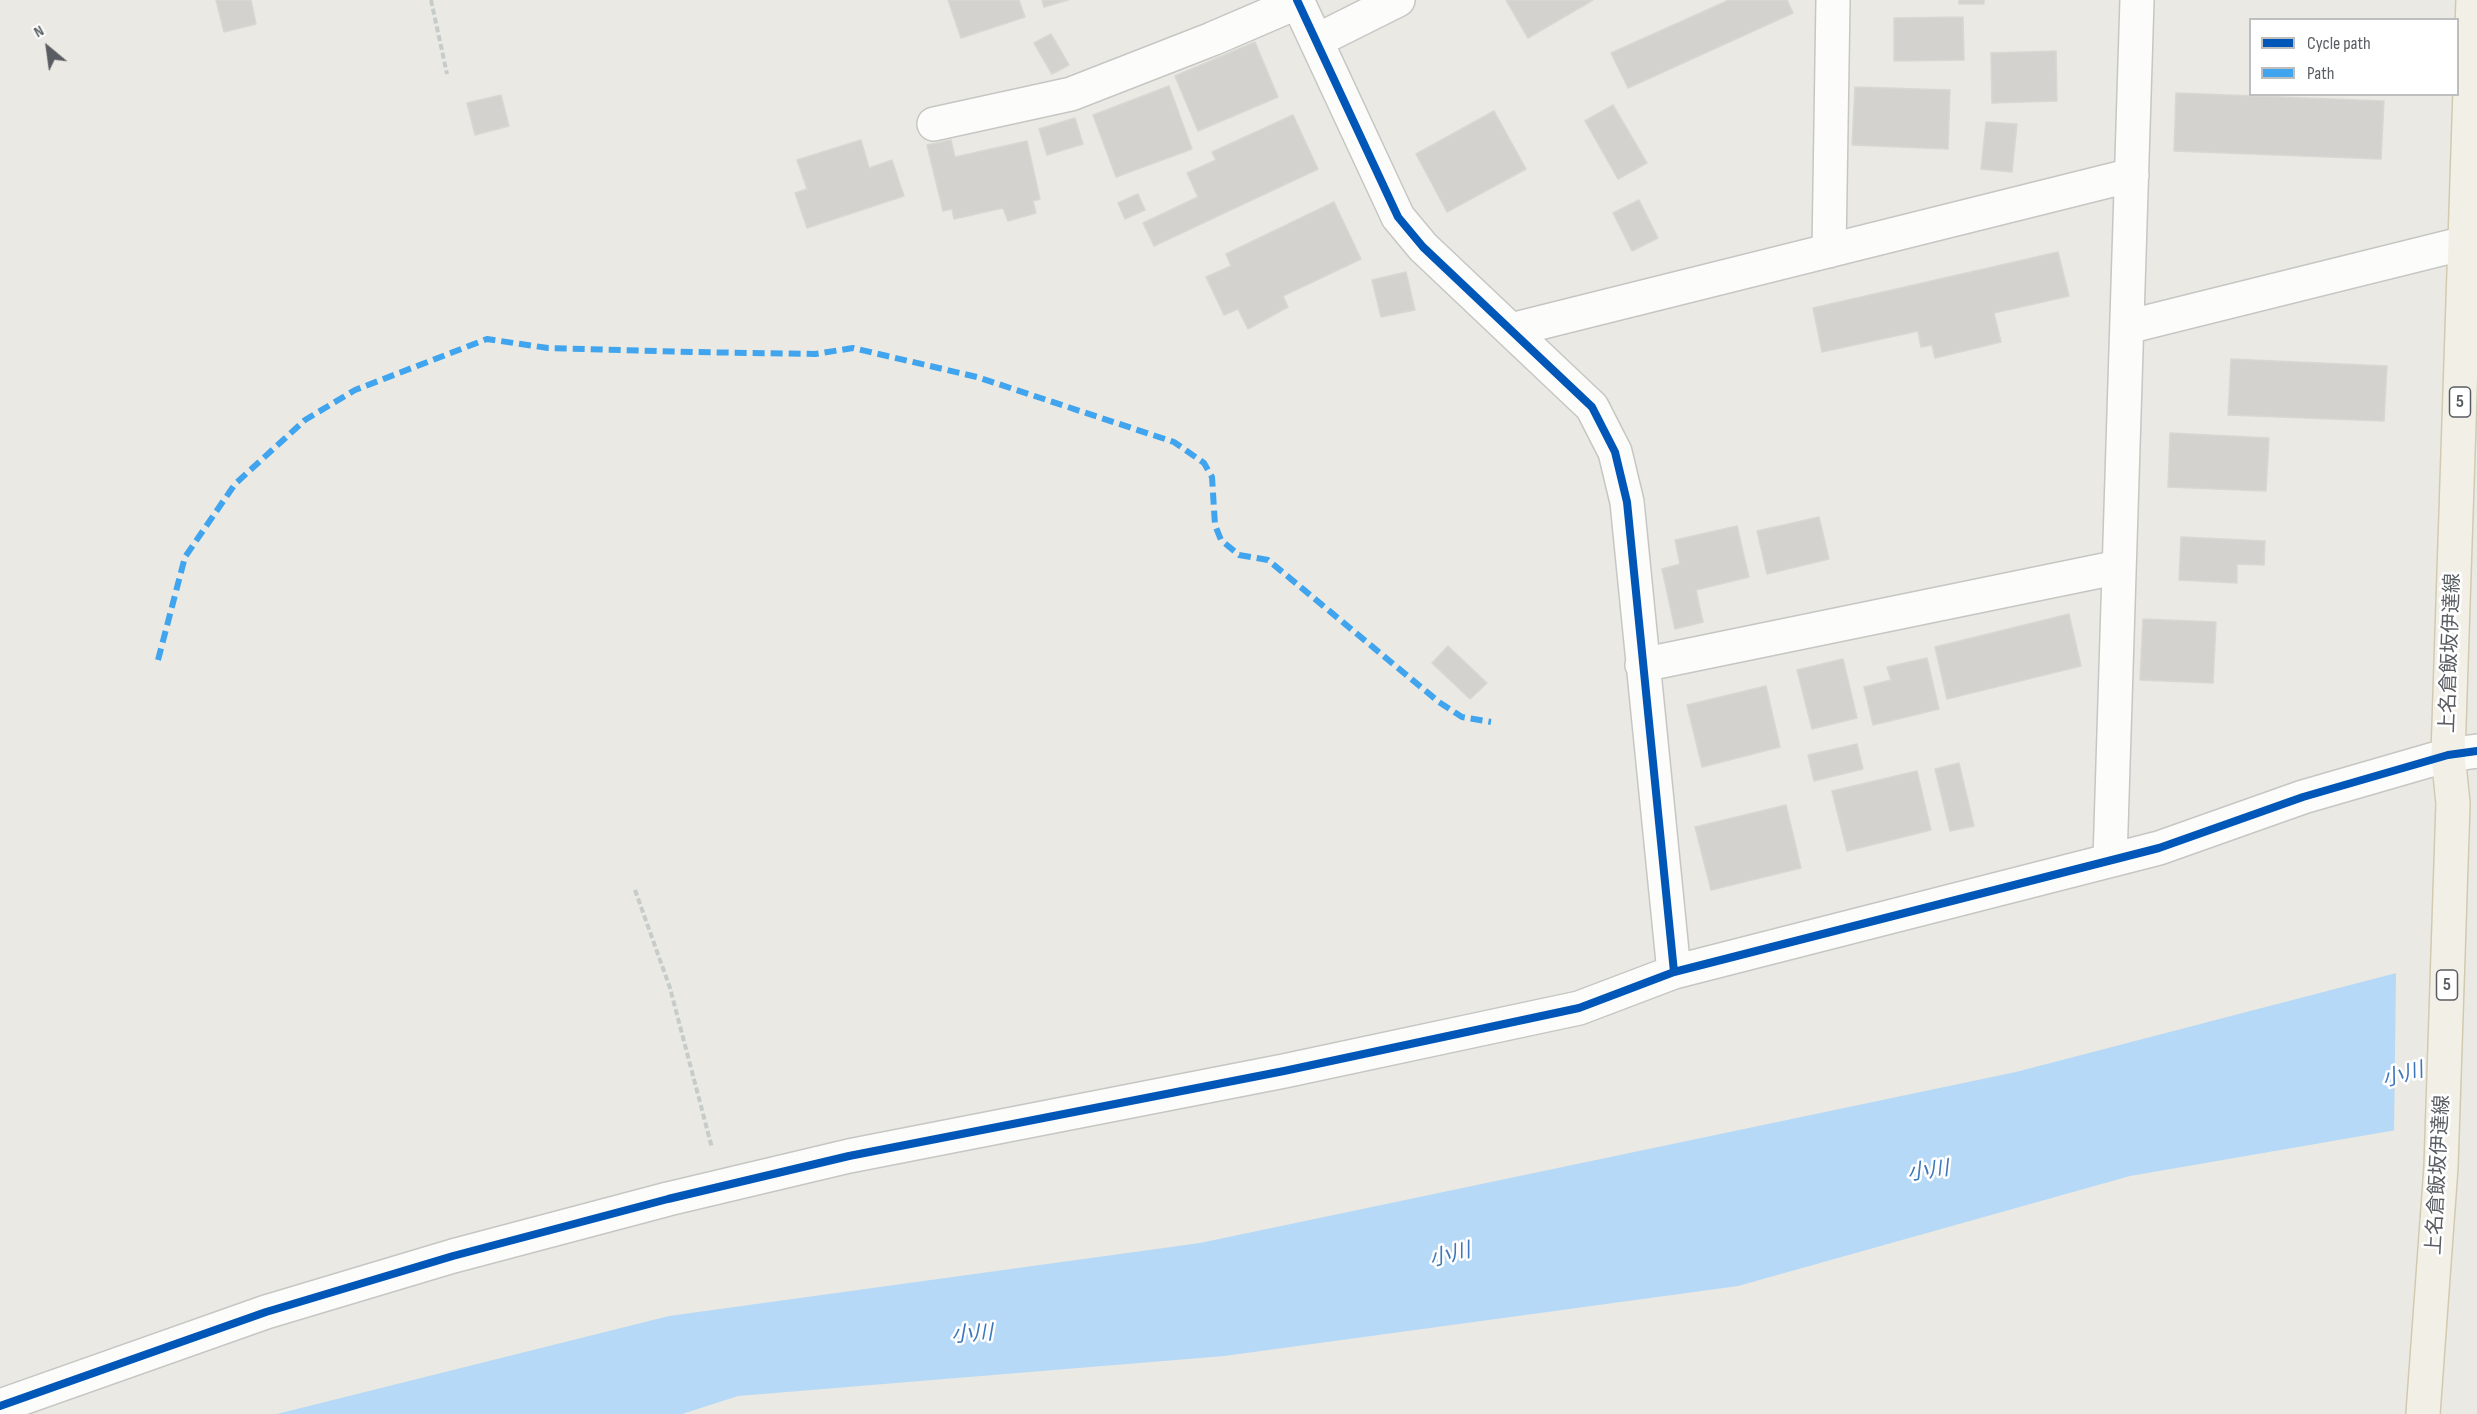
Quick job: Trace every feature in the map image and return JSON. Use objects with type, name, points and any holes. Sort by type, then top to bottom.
[{"type":"main road","name":"上名倉飯坂伊達線","points":[[2423,1414],[2441,1167],[2453,803],[2462,753],[2473,0]]},
{"type":"street","points":[[1316,41],[1398,0]]},
{"type":"street","points":[[1829,250],[1833,0]]},
{"type":"street","points":[[2109,861],[2137,0]]},
{"type":"street","points":[[934,124],[1071,94],[1212,39],[1298,1],[1398,217],[1423,247],[1592,407],[1614,452],[1627,502],[1674,972]]},
{"type":"street","points":[[1511,330],[2132,175]]},
{"type":"street","points":[[2127,327],[2471,241]]},
{"type":"street","points":[[1642,665],[2119,567]]},
{"type":"street","points":[[0,1406],[277,1309],[453,1256],[849,1156],[1272,1073],[1580,1008],[1674,972],[2159,848],[2303,797],[2462,753]]},
{"type":"path","points":[[431,0],[447,74]]},
{"type":"path","points":[[635,890],[670,988],[722,1187]]},
{"type":"water","name":"小川","points":[[2477,952],[2477,1116],[2130,1176],[1738,1286],[1224,1356],[738,1396],[682,1414],[277,1414],[669,1316],[1200,1243],[2016,1072]]},
{"type":"pier","points":[[2477,949],[2477,1119],[2394,1133],[2396,970]]},
{"type":"building","points":[[216,0],[251,0],[256,24],[224,32]]},
{"type":"building","points":[[948,0],[1019,0],[1025,17],[961,38]]},
{"type":"building","points":[[1042,0],[1068,0],[1044,7]]},
{"type":"building","points":[[1506,0],[1593,0],[1528,38]]},
{"type":"building","points":[[1729,0],[1787,0],[1793,13],[1628,88],[1611,53]]},
{"type":"building","points":[[1959,0],[1984,0],[1984,4],[1959,4]]},
{"type":"building","points":[[1963,17],[1964,60],[1894,61],[1894,18]]},
{"type":"building","points":[[1051,34],[1069,65],[1052,74],[1034,43]]},
{"type":"building","points":[[1255,42],[1278,97],[1198,131],[1175,76]]},
{"type":"building","points":[[2056,51],[2057,101],[1992,103],[1991,53]]},
{"type":"building","points":[[1169,86],[1192,149],[1116,177],[1093,115]]},
{"type":"building","points":[[1855,87],[1950,90],[1948,149],[1852,145]]},
{"type":"building","points":[[2176,93],[2384,101],[2381,159],[2174,151]]},
{"type":"building","points":[[501,95],[509,126],[475,135],[467,103]]},
{"type":"building","points":[[1613,105],[1647,163],[1618,179],[1585,121]]},
{"type":"building","points":[[1494,111],[1526,169],[1447,212],[1416,154]]},
{"type":"building","points":[[1293,115],[1318,169],[1154,246],[1143,223],[1198,197],[1187,173],[1216,160],[1212,152]]},
{"type":"building","points":[[1075,118],[1083,144],[1047,155],[1039,129]]},
{"type":"building","points":[[1986,122],[2017,124],[2012,172],[1981,169]]},
{"type":"building","points":[[861,140],[869,168],[892,160],[904,196],[807,228],[795,193],[807,189],[797,160]]},
{"type":"building","points":[[951,140],[955,157],[1027,141],[1040,199],[1033,201],[1036,213],[1008,221],[1003,208],[954,219],[952,209],[943,211],[927,145]]},
{"type":"building","points":[[1138,194],[1145,210],[1125,219],[1118,203]]},
{"type":"building","points":[[1639,200],[1658,238],[1632,251],[1613,213]]},
{"type":"building","points":[[1334,202],[1361,259],[1283,296],[1288,307],[1248,329],[1238,309],[1224,315],[1206,277],[1231,266],[1226,254]]},
{"type":"building","points":[[2058,252],[2069,296],[1994,313],[2001,342],[1935,358],[1932,345],[1921,347],[1918,331],[1822,352],[1813,308]]},
{"type":"building","points":[[1406,272],[1415,310],[1381,317],[1372,280]]},
{"type":"building","points":[[2231,359],[2387,366],[2384,421],[2228,415]]},
{"type":"building","points":[[2170,433],[2269,438],[2266,491],[2168,487]]},
{"type":"building","points":[[1819,517],[1829,559],[1767,574],[1757,531]]},
{"type":"building","points":[[1737,526],[1749,577],[1696,590],[1703,622],[1675,629],[1662,569],[1680,564],[1675,540]]},
{"type":"building","points":[[2181,537],[2265,541],[2264,565],[2237,564],[2237,583],[2179,580]]},
{"type":"building","points":[[2069,614],[2081,666],[1947,699],[1935,647]]},
{"type":"building","points":[[2143,619],[2216,622],[2213,683],[2140,680]]},
{"type":"building","points":[[1448,646],[1487,683],[1470,699],[1432,663]]},
{"type":"building","points":[[1927,658],[1939,709],[1873,725],[1864,687],[1891,680],[1887,667]]},
{"type":"building","points":[[1843,659],[1857,718],[1812,729],[1797,670]]},
{"type":"building","points":[[1766,686],[1780,747],[1702,767],[1687,705]]},
{"type":"building","points":[[1857,744],[1863,769],[1814,781],[1808,755]]},
{"type":"building","points":[[1959,763],[1974,826],[1950,831],[1935,769]]},
{"type":"building","points":[[1917,771],[1931,830],[1847,851],[1832,791]]},
{"type":"building","points":[[1786,805],[1801,868],[1711,890],[1695,827]]},
{"type":"marked path","points":[[158,660],[185,557],[235,484],[305,420],[355,390],[487,339],[548,348],[692,352],[815,354],[853,348],[977,377],[1174,442],[1204,463],[1212,477],[1215,525],[1221,540],[1239,555],[1268,560],[1439,702],[1462,717],[1491,722]]},
{"type":"cycle path","points":[[1297,0],[1398,217],[1423,247],[1592,407],[1615,452],[1627,502],[1674,972]]},
{"type":"cycle path","points":[[0,1406],[266,1312],[453,1256],[668,1199],[849,1156],[1284,1071],[1579,1008],[1674,972],[2159,848],[2303,797],[2448,755],[2477,751]]}]
